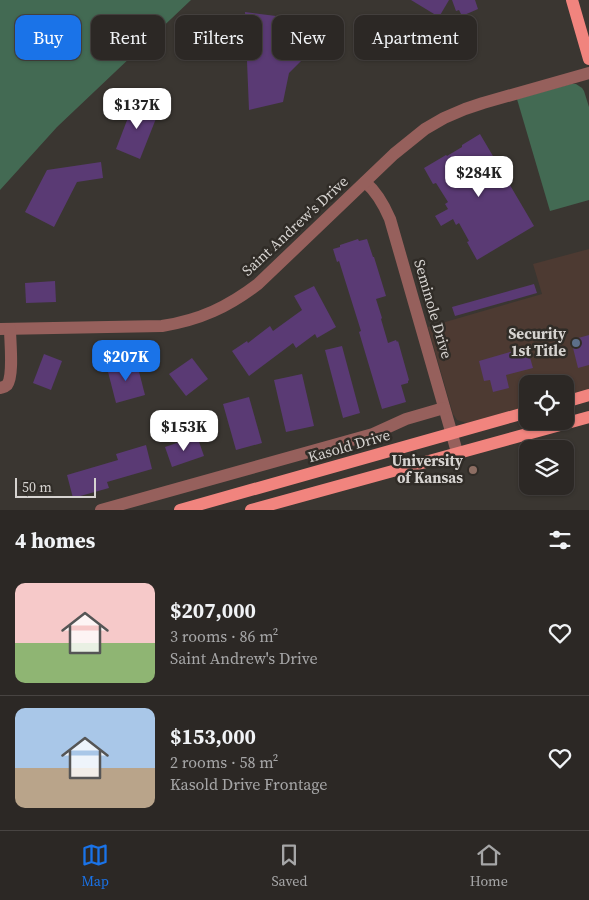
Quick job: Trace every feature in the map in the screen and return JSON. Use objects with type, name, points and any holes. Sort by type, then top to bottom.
[{"type":"main road","points":[[572,0],[589,59]]},
{"type":"main road","points":[[574,399],[589,395]]},
{"type":"main road","name":"Kasold Drive","points":[[180,510],[519,415]]},
{"type":"main road","points":[[251,510],[589,417]]},
{"type":"street","name":"Saint Andrew's Drive","points":[[5,329],[162,326],[181,323],[210,313],[240,298],[258,284],[394,154],[425,130],[444,118],[482,102],[589,73]]},
{"type":"street","name":"Seminole Drive","points":[[365,182],[372,188],[386,208],[457,452]]},
{"type":"street","points":[[0,388],[7,385],[11,374],[5,329]]},
{"type":"street","points":[[101,510],[373,434],[406,419],[444,408]]},
{"type":"shaded area","points":[[589,249],[589,389],[574,393],[574,375],[519,375],[519,408],[467,423],[457,420],[453,414],[428,327],[542,294],[533,264]]},
{"type":"green space","points":[[0,0],[191,0],[165,25],[165,15],[91,15],[91,60],[128,60],[57,127],[0,190]]},
{"type":"green space","points":[[576,84],[582,88],[589,107],[589,200],[550,211],[517,99]]},
{"type":"building","points":[[411,0],[449,0],[440,15],[436,15]]},
{"type":"building","points":[[452,0],[475,0],[478,9],[464,15],[462,15],[459,10],[456,11]]},
{"type":"building","points":[[245,12],[272,15],[272,60],[302,60],[289,73],[283,102],[249,110],[247,60],[262,60],[262,15],[245,15]]},
{"type":"building","points":[[134,102],[159,111],[140,159],[116,149]]},
{"type":"building","points":[[480,134],[534,226],[477,260],[459,223],[456,225],[453,219],[441,226],[435,216],[448,209],[445,204],[448,202],[436,183],[433,184],[424,168],[462,147],[462,145]]},
{"type":"building","points":[[101,162],[103,178],[77,182],[54,227],[25,212],[47,170]]},
{"type":"building","points":[[358,239],[359,241],[367,239],[374,257],[386,296],[376,299],[381,319],[388,343],[398,341],[409,380],[408,383],[401,385],[406,402],[382,409],[359,332],[361,331],[339,261],[337,262],[333,249]]},
{"type":"building","points":[[55,281],[56,302],[26,303],[25,283]]},
{"type":"building","points":[[534,284],[537,293],[455,316],[452,307]]},
{"type":"building","points":[[314,286],[336,327],[317,338],[315,334],[296,348],[293,343],[249,376],[232,351],[247,341],[248,343],[270,326],[273,331],[302,310],[294,296]]},
{"type":"building","points":[[589,335],[589,365],[578,368],[571,340]]},
{"type":"building","points":[[342,346],[360,413],[343,418],[325,350]]},
{"type":"building","points":[[527,347],[533,368],[506,375],[509,388],[493,392],[490,380],[484,381],[479,361]]},
{"type":"building","points":[[44,354],[62,361],[51,390],[33,383]]},
{"type":"building","points":[[192,358],[208,379],[186,396],[169,374]]},
{"type":"building","points":[[136,360],[145,395],[116,403],[107,368]]},
{"type":"building","points":[[302,374],[314,426],[286,432],[274,380]]},
{"type":"building","points":[[249,397],[262,443],[236,450],[223,404]]},
{"type":"building","points":[[197,436],[204,456],[172,467],[165,447]]},
{"type":"building","points":[[146,445],[152,469],[107,482],[109,488],[73,498],[67,475],[118,460],[116,454]]},
{"type":"place","name":"Security 1st Title","points":[[576,343]]},
{"type":"place","name":"University of Kansas","points":[[473,470]]}]
